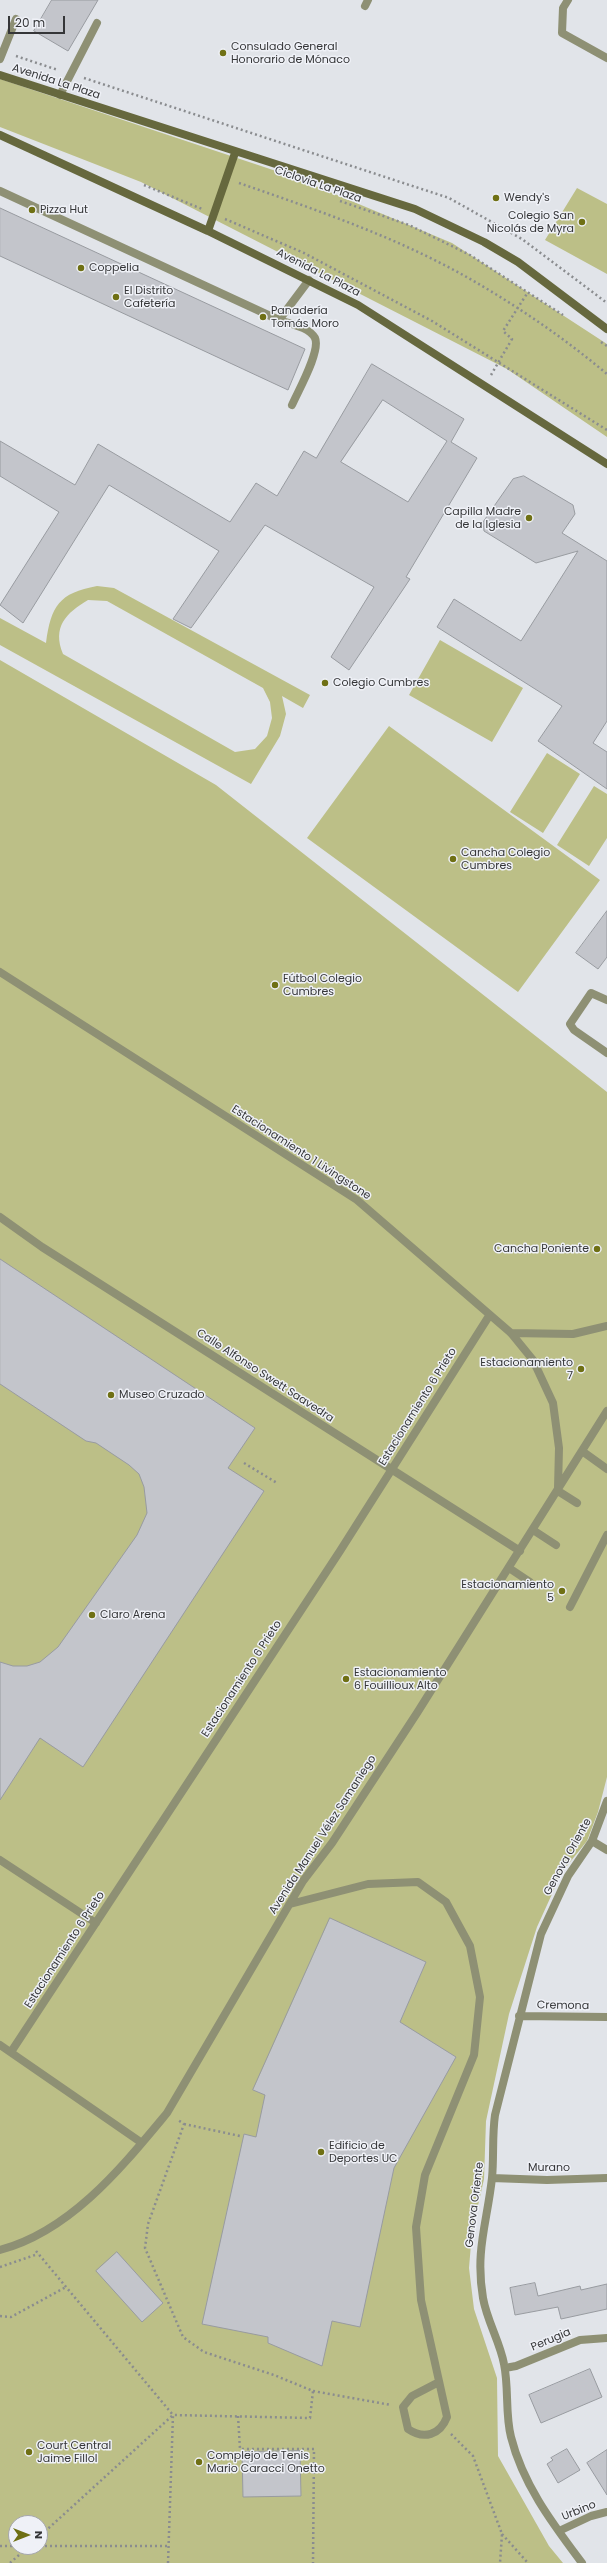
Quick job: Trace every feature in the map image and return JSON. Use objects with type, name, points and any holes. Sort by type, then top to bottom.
[{"type":"main road","name":"Avenida La Plaza","points":[[0,75],[235,152],[373,194],[414,209],[484,242],[538,277],[607,329]]},
{"type":"main road","name":"Avenida La Plaza","points":[[0,135],[208,231],[309,280],[372,313],[607,464]]},
{"type":"main road","points":[[208,231],[235,152]]},
{"type":"street","points":[[568,0],[563,8],[562,34],[607,58]]},
{"type":"street","points":[[2,56],[16,19]]},
{"type":"street","points":[[60,95],[97,23]]},
{"type":"street","points":[[0,191],[279,320],[306,330],[314,338],[317,348],[292,405]]},
{"type":"street","points":[[279,320],[309,280]]},
{"type":"street","name":"Estacionamiento 1 Livingstone","points":[[0,972],[357,1200],[510,1334],[533,1360],[553,1403],[559,1448],[558,1491]]},
{"type":"street","points":[[607,1000],[591,992],[570,1024],[574,1030],[607,1053]]},
{"type":"street","name":"Calle Alfonso Swett Saavedra","points":[[0,1217],[48,1251],[520,1551]]},
{"type":"street","name":"Estacionamiento 6 Prieto","points":[[11,2052],[392,1471],[489,1316]]},
{"type":"street","points":[[510,1334],[573,1334],[607,1326]]},
{"type":"street","name":"Avenida Manuel Vélez Samaniego","points":[[0,2250],[52,2227],[88,2200],[142,2143],[167,2113],[290,1904],[417,1713],[606,1415]]},
{"type":"street","points":[[582,1451],[606,1469]]},
{"type":"street","points":[[558,1491],[577,1503]]},
{"type":"street","points":[[533,1530],[556,1545]]},
{"type":"street","points":[[570,1608],[607,1535]]},
{"type":"street","points":[[509,1568],[530,1582]]},
{"type":"street","name":"Genova Oriente","points":[[582,2563],[524,2477],[516,2455],[510,2436],[505,2368],[501,2347],[483,2300],[480,2278],[480,2242],[492,2178],[492,2140],[495,2115],[541,1934],[568,1876],[592,1841],[607,1801]]},
{"type":"street","points":[[592,1841],[607,1850]]},
{"type":"street","points":[[0,1860],[96,1923]]},
{"type":"street","points":[[290,1904],[368,1884],[418,1882],[446,1902],[470,1946],[480,1997],[474,2055],[425,2175],[416,2227],[420,2300],[439,2382],[447,2417],[443,2427],[431,2434],[416,2434],[408,2429],[403,2407],[412,2396],[439,2382]]},
{"type":"street","name":"Cremona","points":[[519,2016],[607,2018]]},
{"type":"street","points":[[0,2045],[142,2143]]},
{"type":"street","name":"Murano","points":[[492,2178],[547,2180],[607,2178]]},
{"type":"street","name":"Perugia","points":[[505,2368],[516,2366],[580,2340],[607,2338]]},
{"type":"street","name":"Urbino","points":[[559,2531],[591,2516],[607,2512]]},
{"type":"path","points":[[2,56],[71,74],[449,198],[522,239],[607,303]]},
{"type":"path","points":[[226,179],[304,205],[391,241],[462,274],[517,308],[607,374]]},
{"type":"path","name":"Ciclovia La Plaza","points":[[334,199],[422,232],[470,255],[565,316]]},
{"type":"path","points":[[498,363],[512,339],[503,331],[550,260]]},
{"type":"path","points":[[595,337],[607,346]]},
{"type":"path","points":[[244,1463],[277,1483]]},
{"type":"path","points":[[167,2113],[184,2124],[240,2136]]},
{"type":"path","points":[[184,2124],[148,2224],[145,2248],[183,2337],[204,2352],[274,2375],[313,2391],[403,2407]]},
{"type":"path","points":[[26,2239],[173,2414],[168,2563]]},
{"type":"path","points":[[0,2267],[38,2254]]},
{"type":"path","points":[[0,2316],[11,2317],[66,2287]]},
{"type":"path","points":[[48,2529],[173,2414],[310,2418],[313,2391]]},
{"type":"path","points":[[238,2416],[240,2449],[314,2449],[313,2563]]},
{"type":"path","points":[[443,2427],[473,2456],[502,2534],[528,2563]]},
{"type":"path","points":[[500,2563],[502,2534]]},
{"type":"path","points":[[48,2546],[168,2546]]},
{"type":"path","points":[[10,2563],[19,2555]]},
{"type":"green space","points":[[0,79],[294,177],[452,243],[607,344],[607,437],[507,369],[141,182],[0,127]]},
{"type":"green space","name":"Colegio San Nicolás de Myra","points":[[577,188],[607,204],[607,274],[545,240]]},
{"type":"green space","points":[[97,586],[114,588],[310,695],[303,708],[282,696],[286,714],[280,736],[251,784],[0,645],[0,618],[46,643],[51,619],[59,603],[65,597],[84,589]],"holes":[[[88,600],[107,601],[263,688],[270,702],[272,718],[267,736],[255,749],[235,752],[63,654],[59,636],[60,628],[63,622],[73,610]]]},
{"type":"green space","points":[[440,640],[523,688],[492,742],[409,695]]},
{"type":"green space","points":[[0,660],[216,785],[607,1092],[607,1777],[598,1812],[587,1841],[562,1872],[537,1927],[509,2014],[486,2121],[484,2179],[472,2232],[469,2268],[474,2309],[497,2378],[498,2456],[549,2546],[563,2563],[0,2563]]},
{"type":"green space","name":"Cancha Colegio Cumbres","points":[[389,726],[600,880],[518,992],[307,838]]},
{"type":"green space","points":[[547,753],[580,774],[543,833],[510,812]]},
{"type":"green space","points":[[594,786],[607,794],[607,838],[589,866],[557,845]]},
{"type":"building","points":[[52,0],[98,0],[68,51],[34,31]]},
{"type":"building","points":[[0,208],[305,349],[288,390],[0,256]]},
{"type":"building","points":[[372,364],[464,419],[451,442],[477,458],[406,577],[410,579],[349,670],[331,657],[374,587],[265,525],[191,628],[173,619],[219,551],[109,485],[23,623],[0,605],[59,512],[0,476],[0,441],[75,485],[98,444],[230,522],[256,483],[277,496],[304,451],[316,458]],"holes":[[[383,400],[447,441],[408,502],[341,462]]]},
{"type":"building","points":[[524,476],[573,505],[575,514],[562,533],[607,561],[607,721],[593,743],[607,752],[607,789],[538,741],[562,706],[437,627],[454,599],[521,641],[578,551],[536,563],[484,531],[483,522],[513,479]]},
{"type":"building","points":[[607,911],[607,957],[598,969],[576,953]]},
{"type":"building","name":"Claro Arena","points":[[0,1259],[255,1428],[228,1468],[264,1491],[83,1767],[40,1738],[0,1800],[0,1662],[13,1666],[27,1666],[40,1662],[58,1647],[137,1535],[147,1513],[144,1487],[139,1474],[129,1465],[96,1443],[86,1441],[0,1384]]},
{"type":"building","name":"Edificio de Deportes UC","points":[[330,1918],[426,1962],[400,2022],[456,2057],[394,2168],[360,2327],[332,2321],[322,2366],[268,2343],[268,2337],[202,2324],[244,2134],[256,2137],[265,2095],[253,2090]]},
{"type":"building","points":[[117,2252],[163,2303],[142,2322],[96,2271]]},
{"type":"building","points":[[535,2283],[538,2296],[580,2286],[581,2290],[607,2284],[607,2309],[561,2319],[558,2307],[515,2315],[510,2288]]},
{"type":"building","points":[[590,2369],[602,2397],[541,2423],[529,2395]]},
{"type":"building","points":[[567,2449],[580,2470],[558,2483],[547,2464],[553,2460],[551,2458]]},
{"type":"building","points":[[607,2450],[607,2495],[587,2463]]},
{"type":"building","points":[[300,2451],[301,2496],[243,2497],[242,2452]]},
{"type":"place","name":"Consulado General Honorario de Mónaco","points":[[223,53]]},
{"type":"place","name":"Wendy's","points":[[496,198]]},
{"type":"place","name":"Pizza Hut","points":[[32,210]]},
{"type":"place","name":"Colegio San Nicolás de Myra","points":[[582,222]]},
{"type":"place","name":"Coppelia","points":[[81,268]]},
{"type":"place","name":"El Distrito Cafetería","points":[[116,297]]},
{"type":"place","name":"Panadería Tomás Moro","points":[[263,317]]},
{"type":"place","name":"Capilla Madre de la Iglesia","points":[[529,518]]},
{"type":"place","name":"Colegio Cumbres","points":[[325,683]]},
{"type":"place","name":"Cancha Colegio Cumbres","points":[[453,859]]},
{"type":"place","name":"Fútbol Colegio Cumbres","points":[[275,985]]},
{"type":"place","name":"Cancha Poniente","points":[[597,1249]]},
{"type":"place","name":"Estacionamiento 7","points":[[581,1369]]},
{"type":"place","name":"Museo Cruzado","points":[[111,1395]]},
{"type":"place","name":"Estacionamiento 5","points":[[562,1591]]},
{"type":"place","name":"Claro Arena","points":[[92,1615]]},
{"type":"place","name":"Estacionamiento 6 Fouillioux Alto","points":[[346,1679]]},
{"type":"place","name":"Edificio de Deportes UC","points":[[321,2152]]},
{"type":"place","name":"Court Central Jaime Fillol","points":[[29,2452]]},
{"type":"place","name":"Complejo de Tenis Mario Caracci Onetto","points":[[199,2462]]}]
